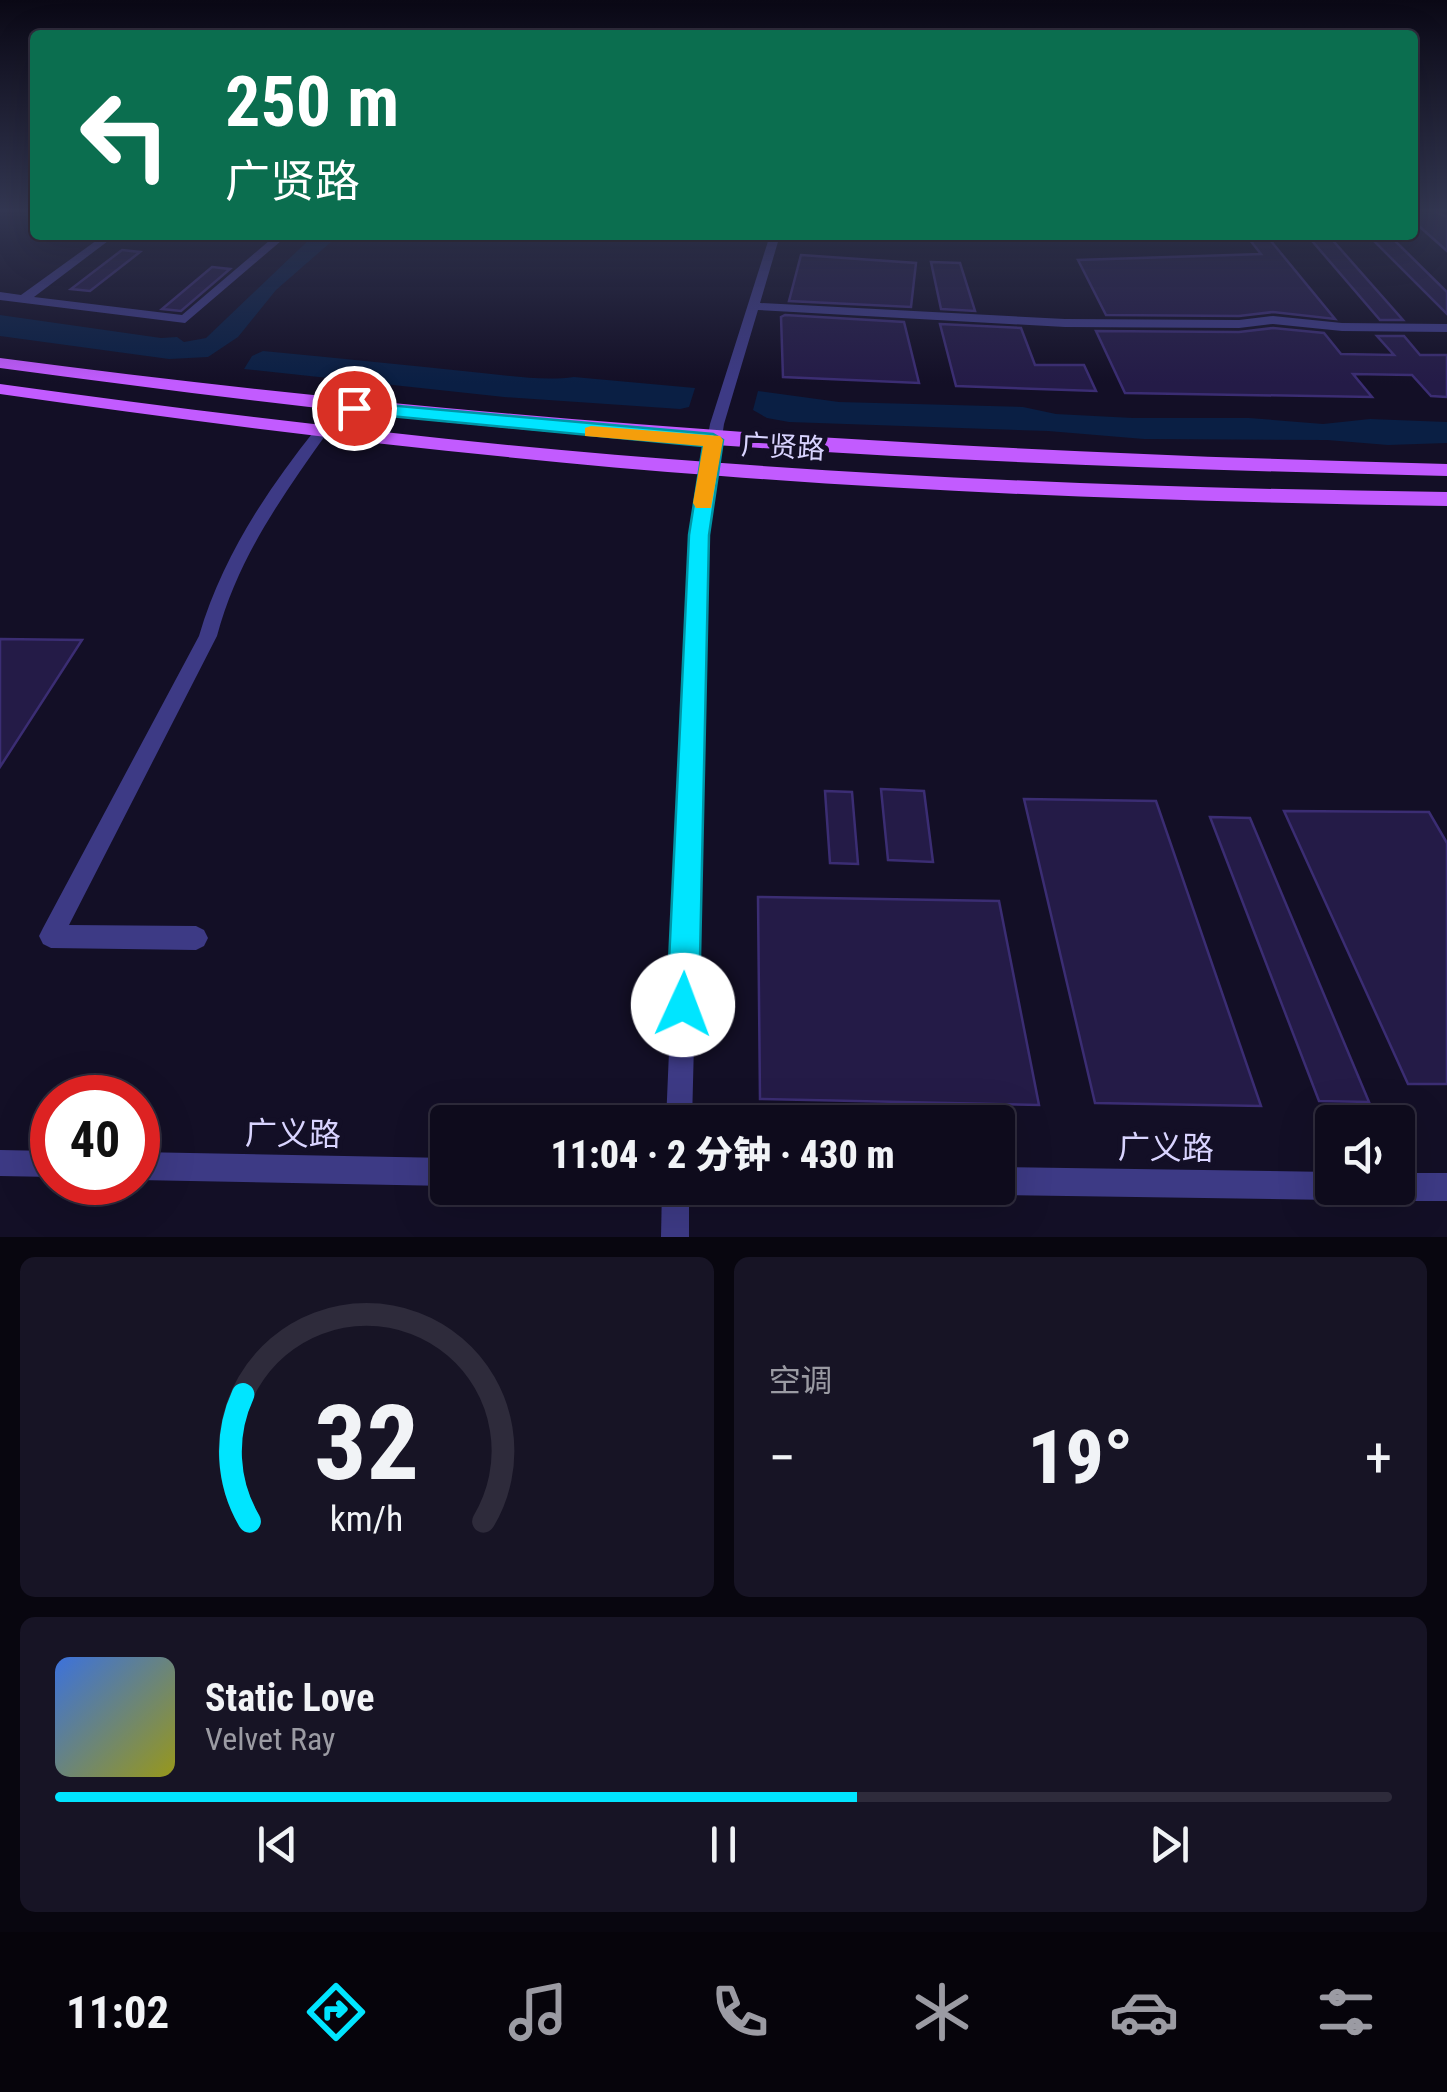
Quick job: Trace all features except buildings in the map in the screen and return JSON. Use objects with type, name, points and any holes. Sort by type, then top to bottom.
[{"type":"main road","name":"广贤路","points":[[0,363],[508,425],[1004,457],[1447,470]]},
{"type":"main road","name":"广贤路","points":[[0,389],[320,434],[708,470],[1240,496],[1447,499]]},
{"type":"street","points":[[22,300],[66,268]]},
{"type":"street","points":[[0,296],[185,318],[244,268]]},
{"type":"street","points":[[680,1105],[699,535],[713,440],[765,268]]},
{"type":"street","points":[[753,306],[1064,323],[1239,324],[1272,320],[1306,326],[1447,328]]},
{"type":"street","points":[[196,938],[50,936],[208,636],[215,605],[279,484],[320,434]]},
{"type":"street","points":[[0,1163],[30,1164]]},
{"type":"street","name":"广义路","points":[[160,1166],[430,1172]]},
{"type":"street","name":"广义路","points":[[1015,1181],[1315,1186]]},
{"type":"street","points":[[1415,1187],[1447,1187]]},
{"type":"street","points":[[674,1237],[675,1205]]},
{"type":"water","points":[[280,268],[302,268],[276,290],[238,337],[208,357],[169,359],[0,336],[0,315],[177,337],[184,342],[206,338]]},
{"type":"water","points":[[263,351],[517,377],[574,377],[695,388],[689,407],[680,409],[504,397],[244,369],[252,356]]},
{"type":"water","points":[[758,391],[839,402],[1023,407],[1056,414],[1133,418],[1249,418],[1323,424],[1370,419],[1447,422],[1447,443],[1144,439],[1048,431],[789,422],[767,418],[753,410]]},
{"type":"slow traffic","points":[[591,432],[713,440],[703,503]]},
{"type":"route","points":[[354,408],[543,428],[713,440],[699,535],[683,1005]]}]
